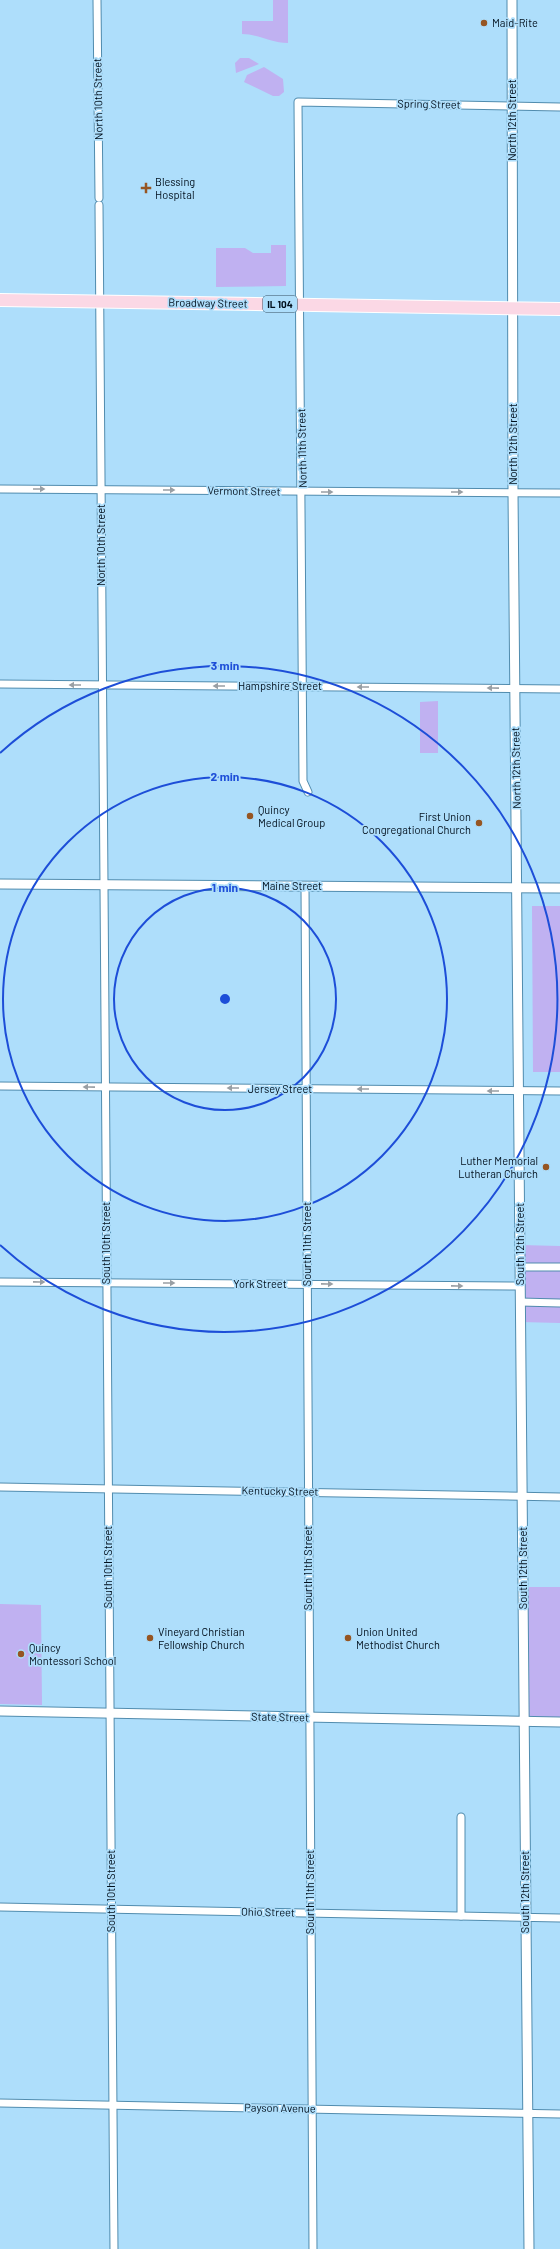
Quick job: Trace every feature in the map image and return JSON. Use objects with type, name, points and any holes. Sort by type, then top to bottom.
[{"type":"main road","name":"Broadway Street","points":[[0,300],[560,309]]},
{"type":"street","name":"North 10th Street","points":[[97,0],[104,885]]},
{"type":"street","name":"North 12th Street","points":[[512,0],[511,308],[517,888]]},
{"type":"street","name":"Spring Street","points":[[298,102],[560,107]]},
{"type":"street","name":"North 11th Street","points":[[298,102],[303,781],[308,792]]},
{"type":"street","name":"Vermont Street","points":[[0,489],[302,492],[560,492]]},
{"type":"street","name":"Hampshire Street","points":[[0,684],[560,689]]},
{"type":"street","name":"Maine Street","points":[[0,884],[560,888]]},
{"type":"street","name":"South 10th Street","points":[[104,885],[114,2249]]},
{"type":"street","name":"Sourth 11th Street","points":[[305,886],[313,2249]]},
{"type":"street","name":"South 12th Street","points":[[517,888],[528,2249]]},
{"type":"street","name":"Jersey Street","points":[[0,1086],[560,1091]]},
{"type":"street","points":[[520,1266],[560,1267]]},
{"type":"street","name":"York Street","points":[[0,1282],[520,1286]]},
{"type":"street","points":[[520,1302],[560,1303]]},
{"type":"street","name":"Kentucky Street","points":[[0,1488],[560,1497]]},
{"type":"street","name":"State Street","points":[[0,1711],[560,1722]]},
{"type":"street","points":[[461,1817],[461,1916]]},
{"type":"street","name":"Ohio Street","points":[[0,1907],[560,1918]]},
{"type":"street","name":"Payson Avenue","points":[[0,2103],[560,2114]]},
{"type":"shaded area","points":[[273,0],[288,0],[288,43],[276,42],[254,35],[242,34],[242,21],[273,21]]},
{"type":"shaded area","points":[[240,58],[249,58],[259,64],[236,73],[235,63]]},
{"type":"shaded area","points":[[264,67],[283,79],[284,92],[279,96],[273,96],[244,82],[247,75]]},
{"type":"shaded area","points":[[271,245],[286,245],[286,286],[216,287],[216,248],[245,248],[253,253],[271,253]]},
{"type":"shaded area","points":[[438,701],[438,753],[420,753],[420,702]]},
{"type":"shaded area","points":[[532,906],[560,906],[560,1072],[533,1072]]},
{"type":"shaded area","points":[[520,1245],[560,1246],[560,1323],[520,1322]]},
{"type":"shaded area","points":[[528,1587],[560,1587],[560,1720],[526,1720]]},
{"type":"shaded area","name":"Quincy Montessori School","points":[[0,1604],[41,1605],[42,1705],[0,1704]]},
{"type":"place","name":"Maid-Rite","points":[[484,23]]},
{"type":"place","name":"Blessing Hospital","points":[[146,188]]},
{"type":"place","name":"Quincy Medical Group","points":[[250,816]]},
{"type":"place","name":"First Union Congregational Church","points":[[479,823]]},
{"type":"place","name":"Luther Memorial Lutheran Church","points":[[546,1167]]},
{"type":"place","name":"Vineyard Christian Fellowship Church","points":[[150,1638]]},
{"type":"place","name":"Union United Methodist Church","points":[[348,1638]]},
{"type":"place","name":"Quincy Montessori School","points":[[21,1654]]}]
